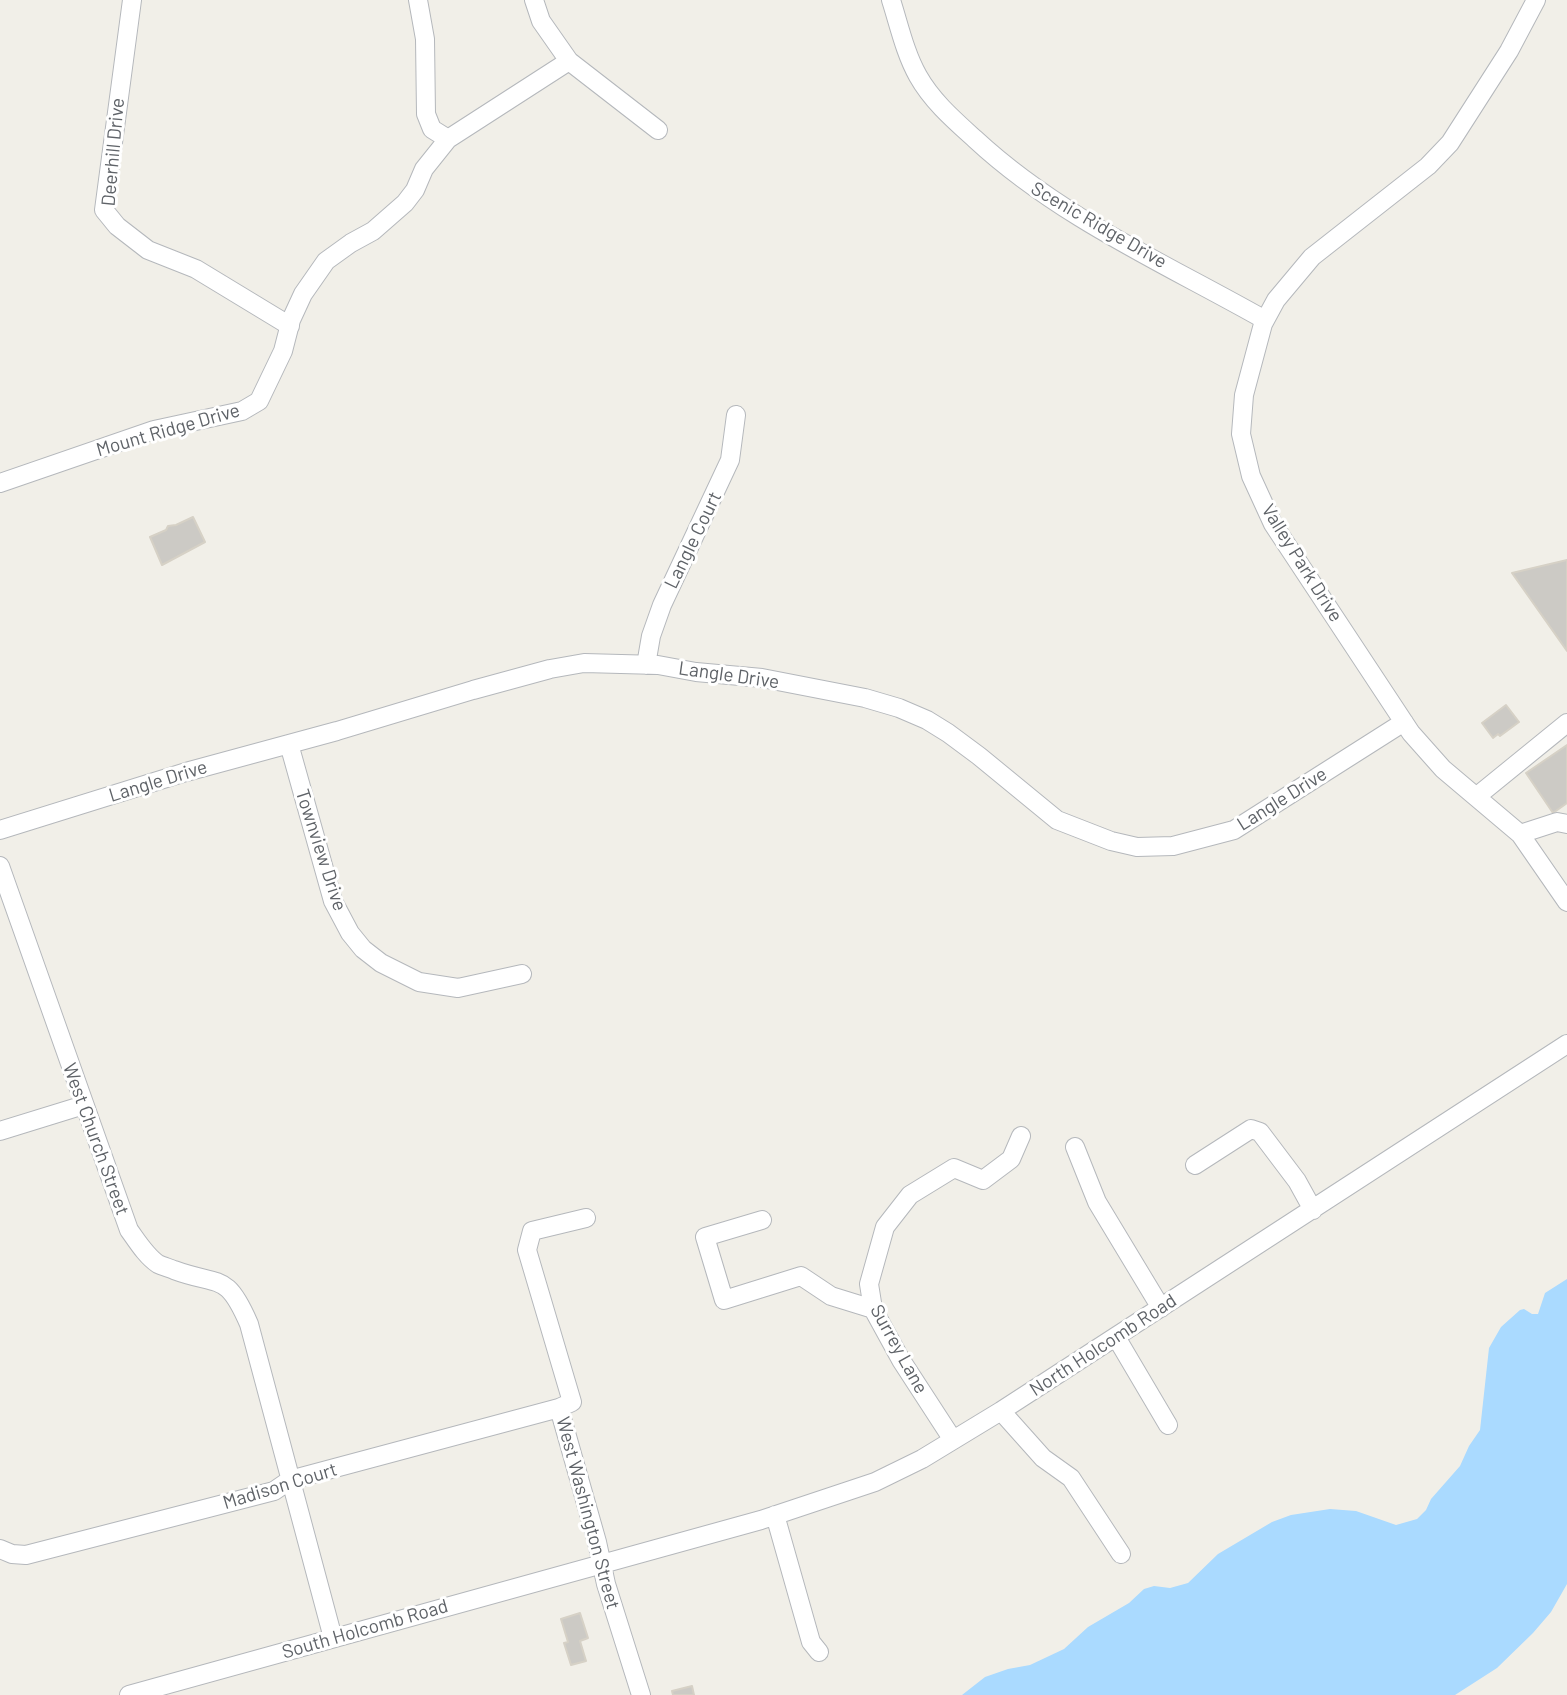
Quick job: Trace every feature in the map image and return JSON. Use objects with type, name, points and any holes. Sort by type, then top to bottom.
[{"type":"street","name":"Deerhill Drive","points":[[132,0],[104,210],[117,226],[148,250],[196,269],[290,327]]},
{"type":"street","points":[[418,0],[425,38],[426,114],[432,129],[448,139],[569,61]]},
{"type":"street","points":[[534,0],[541,21],[569,61],[658,130]]},
{"type":"street","name":"Scenic Ridge Drive","points":[[891,0],[918,75],[945,112],[983,147],[1063,209],[1265,320]]},
{"type":"street","name":"Valley Park Drive","points":[[1536,0],[1509,51],[1450,144],[1428,166],[1312,257],[1276,300],[1265,320],[1244,395],[1241,435],[1251,476],[1273,524],[1404,722],[1424,750],[1520,834],[1564,892]]},
{"type":"street","name":"Mount Ridge Drive","points":[[0,483],[153,430],[242,411],[259,401],[283,351],[303,295],[326,261],[373,231],[405,203],[415,190],[424,169],[448,139]]},
{"type":"street","name":"Langle Court","points":[[646,665],[651,636],[662,605],[730,460],[736,415]]},
{"type":"street","name":"Langle Drive","points":[[0,830],[186,772],[550,669],[584,663],[646,665],[762,678],[865,698],[900,708],[948,733],[1057,820],[1111,841],[1136,847],[1173,846],[1234,830],[1404,722]]},
{"type":"street","points":[[1476,797],[1567,723]]},
{"type":"street","name":"Townview Drive","points":[[289,744],[333,901],[350,933],[363,949],[381,963],[419,982],[458,988],[522,974]]},
{"type":"street","points":[[1520,834],[1557,822],[1567,824]]},
{"type":"street","name":"West Church Street","points":[[0,866],[129,1230],[158,1264],[224,1284],[239,1302],[249,1324],[333,1638]]},
{"type":"street","name":"North Holcomb Road","points":[[601,1563],[775,1515],[875,1482],[1001,1411],[1567,1044]]},
{"type":"street","points":[[0,1131],[84,1105]]},
{"type":"street","points":[[1195,1165],[1251,1129],[1260,1132],[1297,1181],[1313,1210]]},
{"type":"street","name":"Surrey Lane","points":[[953,1440],[901,1360],[873,1309],[869,1284],[885,1227],[909,1195],[954,1168],[984,1180],[1011,1159],[1021,1136]]},
{"type":"street","points":[[1075,1147],[1097,1202],[1161,1308]]},
{"type":"street","name":"West Washington Street","points":[[586,1218],[533,1231],[527,1250],[572,1402],[559,1408],[601,1563],[641,1695]]},
{"type":"street","points":[[762,1220],[705,1237],[724,1300],[801,1276],[831,1296],[873,1309]]},
{"type":"street","points":[[1116,1336],[1168,1425]]},
{"type":"street","name":"Madison Court","points":[[0,1549],[12,1554],[26,1555],[274,1491],[290,1480],[559,1408]]},
{"type":"street","points":[[1001,1411],[1043,1458],[1071,1478],[1121,1553]]},
{"type":"street","points":[[775,1515],[811,1642],[819,1652]]},
{"type":"street","name":"South Holcomb Road","points":[[129,1695],[601,1563]]},
{"type":"water","points":[[1567,1279],[1567,1584],[1551,1612],[1497,1668],[1455,1695],[962,1695],[985,1677],[1030,1665],[1064,1649],[1088,1627],[1129,1603],[1144,1589],[1154,1586],[1170,1588],[1188,1583],[1218,1554],[1272,1522],[1291,1515],[1330,1509],[1356,1511],[1396,1525],[1417,1519],[1460,1466],[1480,1430],[1489,1348],[1501,1327],[1520,1310],[1538,1314],[1545,1293]]},
{"type":"building","points":[[193,517],[205,542],[162,565],[150,537],[166,530],[168,526]]},
{"type":"building","points":[[1567,560],[1567,651],[1512,573]]},
{"type":"building","points":[[1506,705],[1519,722],[1493,738],[1482,723]]},
{"type":"building","points":[[1567,745],[1567,803],[1553,813],[1526,773]]},
{"type":"building","points":[[580,1613],[588,1638],[580,1641],[586,1661],[571,1665],[564,1643],[568,1642],[561,1619]]},
{"type":"building","points":[[692,1686],[694,1695],[673,1695],[672,1691]]}]
